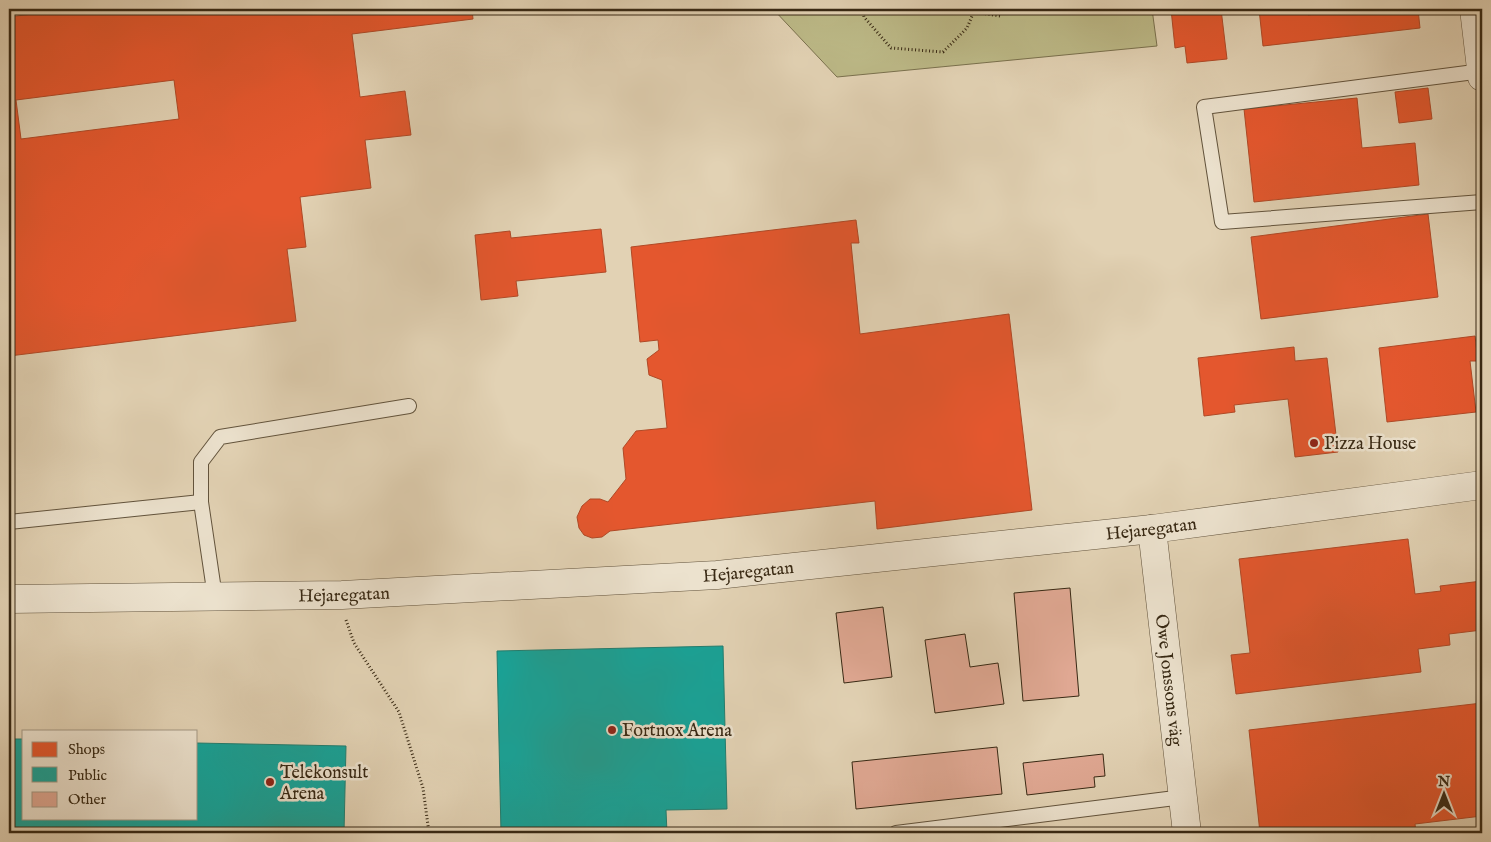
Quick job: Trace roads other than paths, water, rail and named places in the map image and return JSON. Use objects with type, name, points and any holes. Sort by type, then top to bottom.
[{"type":"street","points":[[1474,9],[1482,74]]},
{"type":"street","name":"Hejaregatan","points":[[9,599],[342,595],[717,575],[1152,528],[1482,485]]},
{"type":"street","name":"Owe Jonssons väg","points":[[1152,528],[1187,833]]},
{"type":"lane","points":[[1482,74],[1204,107],[1222,222],[1482,202]]},
{"type":"lane","points":[[215,597],[201,502],[201,462],[220,437],[409,406]]},
{"type":"lane","points":[[9,522],[201,502]]},
{"type":"lane","points":[[896,833],[1183,797]]},
{"type":"place","name":"Pizza House","points":[[1314,443]]},
{"type":"place","name":"Fortnox Arena","points":[[612,730]]},
{"type":"place","name":"Telekonsult Arena","points":[[270,782]]}]
